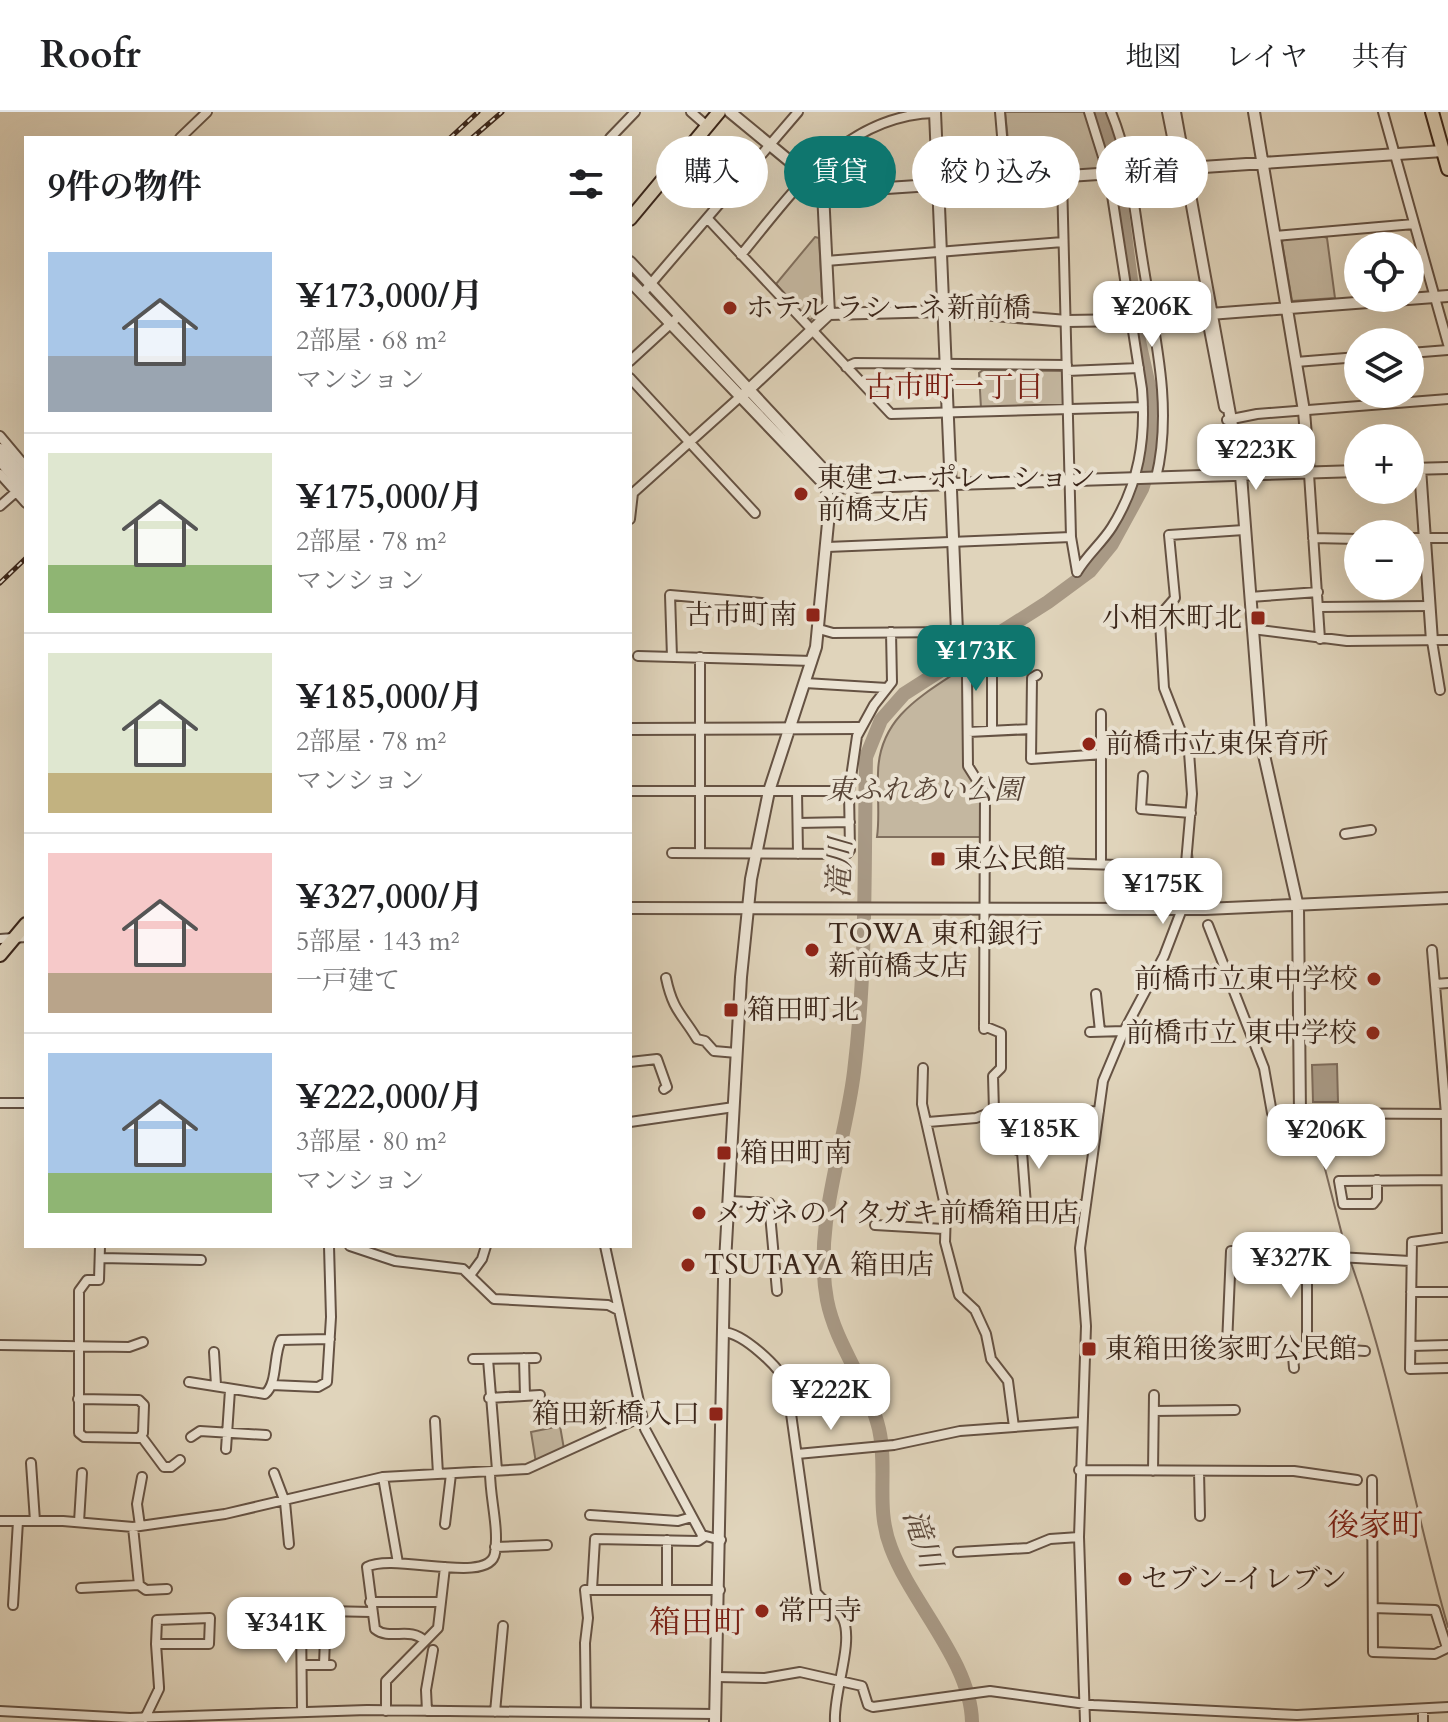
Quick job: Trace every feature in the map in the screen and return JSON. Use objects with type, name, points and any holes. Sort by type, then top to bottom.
[{"type":"main road","points":[[632,217],[719,112]]},
{"type":"main road","points":[[1432,112],[1448,169]]},
{"type":"main road","points":[[0,955],[20,937]]},
{"type":"street","points":[[182,136],[207,112]]},
{"type":"street","points":[[612,136],[635,112]]},
{"type":"street","points":[[691,112],[707,126]]},
{"type":"street","points":[[730,112],[784,159]]},
{"type":"street","points":[[642,294],[798,112]]},
{"type":"street","points":[[857,136],[902,117],[935,112],[937,136]]},
{"type":"street","points":[[1000,112],[1002,136]]},
{"type":"street","points":[[1089,112],[1096,136]]},
{"type":"street","points":[[1111,112],[1118,136]]},
{"type":"street","points":[[1168,112],[1174,136]]},
{"type":"street","points":[[1175,112],[1178,136]]},
{"type":"street","points":[[1254,112],[1304,411],[1320,639]]},
{"type":"street","points":[[1383,112],[1448,347],[1424,351]]},
{"type":"street","points":[[1208,169],[1445,150]]},
{"type":"street","points":[[741,255],[784,203]]},
{"type":"street","points":[[824,208],[829,314]]},
{"type":"street","points":[[819,629],[833,633],[957,632],[940,208]]},
{"type":"street","points":[[1062,208],[1072,480],[1071,537],[1077,572],[1111,527],[1137,478],[1143,407],[1114,208]]},
{"type":"street","points":[[1134,208],[1163,394],[1162,445],[1155,478]]},
{"type":"street","points":[[1190,208],[1241,475],[1262,746],[1298,907],[1300,1114]]},
{"type":"street","points":[[708,219],[891,414],[1143,407]]},
{"type":"street","points":[[1275,236],[1414,224]]},
{"type":"street","points":[[826,261],[1063,242]]},
{"type":"street","points":[[0,1711],[144,1720],[386,1711],[586,1712],[715,1718],[723,1332],[737,1053],[748,907],[769,791],[812,661],[819,629],[827,547],[828,488],[820,466],[744,393],[675,319],[632,264]]},
{"type":"street","points":[[632,283],[675,319]]},
{"type":"street","points":[[632,502],[633,493],[829,314],[944,311],[1067,321],[1132,320],[1448,296]]},
{"type":"street","points":[[632,359],[675,319]]},
{"type":"street","points":[[1296,362],[1344,358]]},
{"type":"street","points":[[846,367],[855,363],[1139,368]]},
{"type":"street","points":[[632,380],[755,513]]},
{"type":"street","points":[[1230,419],[1448,399]]},
{"type":"street","points":[[0,436],[24,465]]},
{"type":"street","points":[[0,449],[24,478]]},
{"type":"street","points":[[0,460],[21,492]]},
{"type":"street","points":[[1424,468],[1448,468]]},
{"type":"street","points":[[828,488],[1344,472]]},
{"type":"street","points":[[0,474],[21,492]]},
{"type":"street","points":[[0,506],[21,492]]},
{"type":"street","points":[[1421,504],[1426,538],[1432,641],[1440,690]]},
{"type":"street","points":[[1085,1722],[1079,1470],[1086,1326],[1079,1257],[1106,1071],[1157,971],[1182,909],[1191,813],[1189,752],[1164,688],[1160,622],[1162,613],[1175,598],[1169,535],[1244,530]]},
{"type":"street","points":[[827,547],[1071,537]]},
{"type":"street","points":[[1313,538],[1344,539]]},
{"type":"street","points":[[1426,538],[1448,538]]},
{"type":"street","points":[[1250,597],[1318,592]]},
{"type":"street","points":[[672,657],[670,595],[762,603]]},
{"type":"street","points":[[1319,607],[1430,606]]},
{"type":"street","points":[[1252,629],[1320,639],[1448,640]]},
{"type":"street","points":[[672,853],[847,854],[850,850],[849,791],[859,728],[892,682],[891,632]]},
{"type":"street","points":[[992,730],[992,657],[1026,633]]},
{"type":"street","points":[[638,656],[812,661]]},
{"type":"street","points":[[700,657],[700,853]]},
{"type":"street","points":[[962,666],[967,676],[968,770],[985,793],[984,1028],[1001,1033],[1001,1068],[993,1076],[994,1111]]},
{"type":"street","points":[[1037,675],[1032,678],[1031,759],[1104,754]]},
{"type":"street","points":[[805,683],[887,688]]},
{"type":"street","points":[[1101,714],[1104,754],[1101,864]]},
{"type":"street","points":[[632,729],[859,728]]},
{"type":"street","points":[[968,732],[1031,729]]},
{"type":"street","points":[[1143,776],[1141,809],[1191,813]]},
{"type":"street","points":[[632,791],[849,791]]},
{"type":"street","points":[[797,791],[798,854]]},
{"type":"street","points":[[798,823],[850,822]]},
{"type":"street","points":[[1345,834],[1371,830]]},
{"type":"street","points":[[1051,863],[1185,867]]},
{"type":"street","points":[[632,908],[1182,909],[1298,907],[1448,898]]},
{"type":"street","points":[[1208,925],[1264,1068],[1272,1113],[1447,1114]]},
{"type":"street","points":[[0,939],[20,937]]},
{"type":"street","points":[[1432,950],[1446,1071],[1448,1237],[1414,1239],[1410,1261],[1410,1369],[1448,1368]]},
{"type":"street","points":[[666,978],[679,1017],[688,1023],[697,1039],[705,1041],[714,1051],[737,1053]]},
{"type":"street","points":[[1436,984],[1448,983]]},
{"type":"street","points":[[1096,994],[1100,1031]]},
{"type":"street","points":[[1090,1032],[1124,1031]]},
{"type":"street","points":[[632,1062],[657,1059],[667,1087],[664,1089]]},
{"type":"street","points":[[923,1068],[922,1104],[946,1210],[944,1229],[959,1295],[975,1310],[986,1334],[991,1359],[1008,1381],[1014,1427]]},
{"type":"street","points":[[0,1103],[24,1103]]},
{"type":"street","points":[[632,1122],[734,1107]]},
{"type":"street","points":[[928,1122],[976,1118],[994,1111],[1004,1115],[1099,1111]]},
{"type":"street","points":[[1004,1115],[1010,1147],[1021,1148],[1022,1152],[1026,1205],[1086,1205]]},
{"type":"street","points":[[1377,1180],[1377,1199],[1373,1204],[1343,1204],[1339,1181],[1377,1180],[1447,1180]]},
{"type":"street","points":[[729,1201],[768,1201],[777,1291]]},
{"type":"street","points":[[875,1225],[944,1229]]},
{"type":"street","points":[[100,1248],[99,1280],[87,1280],[79,1291],[79,1433],[84,1437],[141,1436]]},
{"type":"street","points":[[272,1385],[318,1387],[326,1384],[330,1339],[329,1248]]},
{"type":"street","points":[[356,1248],[391,1260],[463,1269],[471,1274],[485,1294],[494,1299],[608,1305],[618,1310]]},
{"type":"street","points":[[471,1274],[479,1265],[485,1248]]},
{"type":"street","points":[[605,1248],[641,1417],[654,1450],[704,1537]]},
{"type":"street","points":[[1227,1345],[1229,1253],[1254,1250],[1266,1255],[1410,1261]]},
{"type":"street","points":[[1307,1257],[1307,1344],[1319,1348],[1365,1351]]},
{"type":"street","points":[[100,1258],[201,1260]]},
{"type":"street","points":[[1411,1292],[1448,1292]]},
{"type":"street","points":[[723,1332],[738,1336],[784,1378],[816,1592],[837,1610],[845,1626],[835,1722]]},
{"type":"street","points":[[189,1382],[265,1394],[272,1385],[274,1356],[281,1340],[330,1339]]},
{"type":"street","points":[[0,1345],[129,1347],[143,1342]]},
{"type":"street","points":[[1292,1345],[1294,1368]]},
{"type":"street","points":[[1411,1346],[1448,1345]]},
{"type":"street","points":[[214,1352],[216,1385]]},
{"type":"street","points":[[524,1358],[525,1396]]},
{"type":"street","points":[[473,1359],[536,1358]]},
{"type":"street","points":[[425,1641],[415,1633],[378,1633],[372,1625],[368,1565],[398,1563],[480,1569],[493,1561],[494,1471],[488,1359]]},
{"type":"street","points":[[226,1449],[230,1390]]},
{"type":"street","points":[[489,1398],[540,1395]]},
{"type":"street","points":[[1153,1471],[1154,1395]]},
{"type":"street","points":[[78,1399],[139,1400],[144,1405],[141,1436],[164,1467],[171,1467],[180,1460]]},
{"type":"street","points":[[1154,1411],[1235,1410]]},
{"type":"street","points":[[0,1521],[79,1522],[136,1527],[285,1501],[383,1477],[533,1468],[641,1417]]},
{"type":"street","points":[[435,1421],[438,1474]]},
{"type":"street","points":[[797,1454],[891,1445],[960,1431],[1081,1422]]},
{"type":"street","points":[[191,1437],[200,1431],[266,1435]]},
{"type":"street","points":[[31,1463],[35,1521]]},
{"type":"street","points":[[1079,1470],[1294,1471],[1357,1480]]},
{"type":"street","points":[[1199,1471],[1200,1516]]},
{"type":"street","points":[[79,1522],[82,1473]]},
{"type":"street","points":[[274,1473],[285,1501],[289,1544]]},
{"type":"street","points":[[445,1524],[451,1474]]},
{"type":"street","points":[[139,1585],[136,1527],[142,1477]]},
{"type":"street","points":[[383,1477],[398,1563]]},
{"type":"street","points":[[1372,1480],[1373,1652],[1435,1654],[1447,1648],[1435,1610],[1373,1608]]},
{"type":"street","points":[[590,1515],[678,1521],[692,1517]]},
{"type":"street","points":[[13,1605],[18,1521]]},
{"type":"street","points":[[592,1589],[595,1539],[698,1541],[704,1537],[721,1540]]},
{"type":"street","points":[[958,1552],[1028,1548],[1050,1539],[1079,1537]]},
{"type":"street","points":[[667,1540],[667,1589]]},
{"type":"street","points":[[495,1547],[547,1545]]},
{"type":"street","points":[[386,1711],[386,1681],[438,1628],[445,1567]]},
{"type":"street","points":[[81,1588],[139,1585],[146,1590],[167,1589]]},
{"type":"street","points":[[586,1712],[585,1643],[588,1618],[584,1592],[592,1589],[720,1590]]},
{"type":"street","points":[[302,1665],[327,1665],[326,1611],[441,1602]]},
{"type":"street","points":[[144,1720],[159,1689],[156,1644],[159,1618],[210,1618],[209,1644],[156,1644]]},
{"type":"street","points":[[301,1618],[302,1712]]},
{"type":"street","points":[[495,1712],[503,1626]]},
{"type":"street","points":[[427,1711],[426,1690],[433,1650]]},
{"type":"street","points":[[717,1677],[765,1678],[800,1672],[862,1686],[870,1707],[977,1693],[1025,1693],[1086,1704],[1307,1715],[1448,1707]]},
{"type":"street","points":[[1423,1709],[1423,1722]]},
{"type":"street","points":[[475,1722],[477,1711]]},
{"type":"street","points":[[1198,1722],[1199,1711]]},
{"type":"green space","points":[[1005,112],[1087,112],[1096,140],[1096,170],[1080,171],[1080,136],[1008,136]]},
{"type":"green space","points":[[815,237],[819,238],[823,309],[808,322],[776,284]]},
{"type":"green space","points":[[1327,238],[1335,298],[1292,301],[1282,242],[1284,239]]},
{"type":"green space","points":[[983,370],[1062,371],[1066,405],[981,408],[979,373]]},
{"type":"green space","name":"東ふれあい公園","points":[[960,670],[963,672],[965,766],[981,794],[981,837],[877,837],[878,773],[885,738],[916,700]]},
{"type":"green space","points":[[560,1426],[564,1449],[536,1463],[531,1432]]},
{"type":"shaded area","points":[[1337,1064],[1338,1102],[1313,1102],[1312,1065]]},
{"type":"waterway","name":"滝川","points":[[972,1722],[962,1677],[900,1569],[886,1533],[879,1429],[868,1396],[831,1317],[824,1272],[824,1243],[854,1072],[863,954],[866,757],[881,720],[904,694],[1048,602],[1090,571],[1112,544],[1142,489],[1149,468],[1151,395],[1139,341],[1116,166],[1101,112]]},
{"type":"waterway","points":[[1192,854],[1198,897]]},
{"type":"waterway","points":[[1225,980],[1253,1052]]},
{"type":"waterway","points":[[1256,1058],[1261,1074]]},
{"type":"waterway","points":[[1270,1117],[1275,1127],[1303,1134],[1324,1165],[1347,1254]]},
{"type":"waterway","points":[[1350,1260],[1379,1351],[1448,1627]]},
{"type":"railway","points":[[452,136],[478,112]]},
{"type":"railway","points":[[474,136],[502,112]]},
{"type":"railway","points":[[0,583],[24,560]]},
{"type":"place","name":"ホテル ラシーネ新前橋","points":[[730,308]]},
{"type":"place","name":"東建コーポレーション 前橋支店","points":[[801,494]]},
{"type":"place","name":"古市町南","points":[[813,615]]},
{"type":"place","name":"小相木町北","points":[[1258,618]]},
{"type":"place","name":"前橋市立東保育所","points":[[1089,744]]},
{"type":"place","name":"東公民館","points":[[938,859]]},
{"type":"place","name":"TOWA 東和銀行 新前橋支店","points":[[812,950]]},
{"type":"place","name":"前橋市立東中学校","points":[[1374,979]]},
{"type":"place","name":"箱田町北","points":[[731,1010]]},
{"type":"place","name":"前橋市立 東中学校","points":[[1373,1033]]},
{"type":"place","name":"箱田町南","points":[[724,1153]]},
{"type":"place","name":"メガネのイタガキ前橋箱田店","points":[[699,1213]]},
{"type":"place","name":"TSUTAYA 箱田店","points":[[688,1265]]},
{"type":"place","name":"東箱田後家町公民館","points":[[1089,1349]]},
{"type":"place","name":"箱田新橋入口","points":[[716,1414]]},
{"type":"place","name":"セブン-イレブン","points":[[1125,1579]]},
{"type":"place","name":"常円寺","points":[[762,1611]]},
{"type":"district","name":"古市町一丁目","points":[[954,387]]},
{"type":"district","name":"後家町","points":[[1375,1526]]},
{"type":"district","name":"箱田町","points":[[697,1623]]}]
